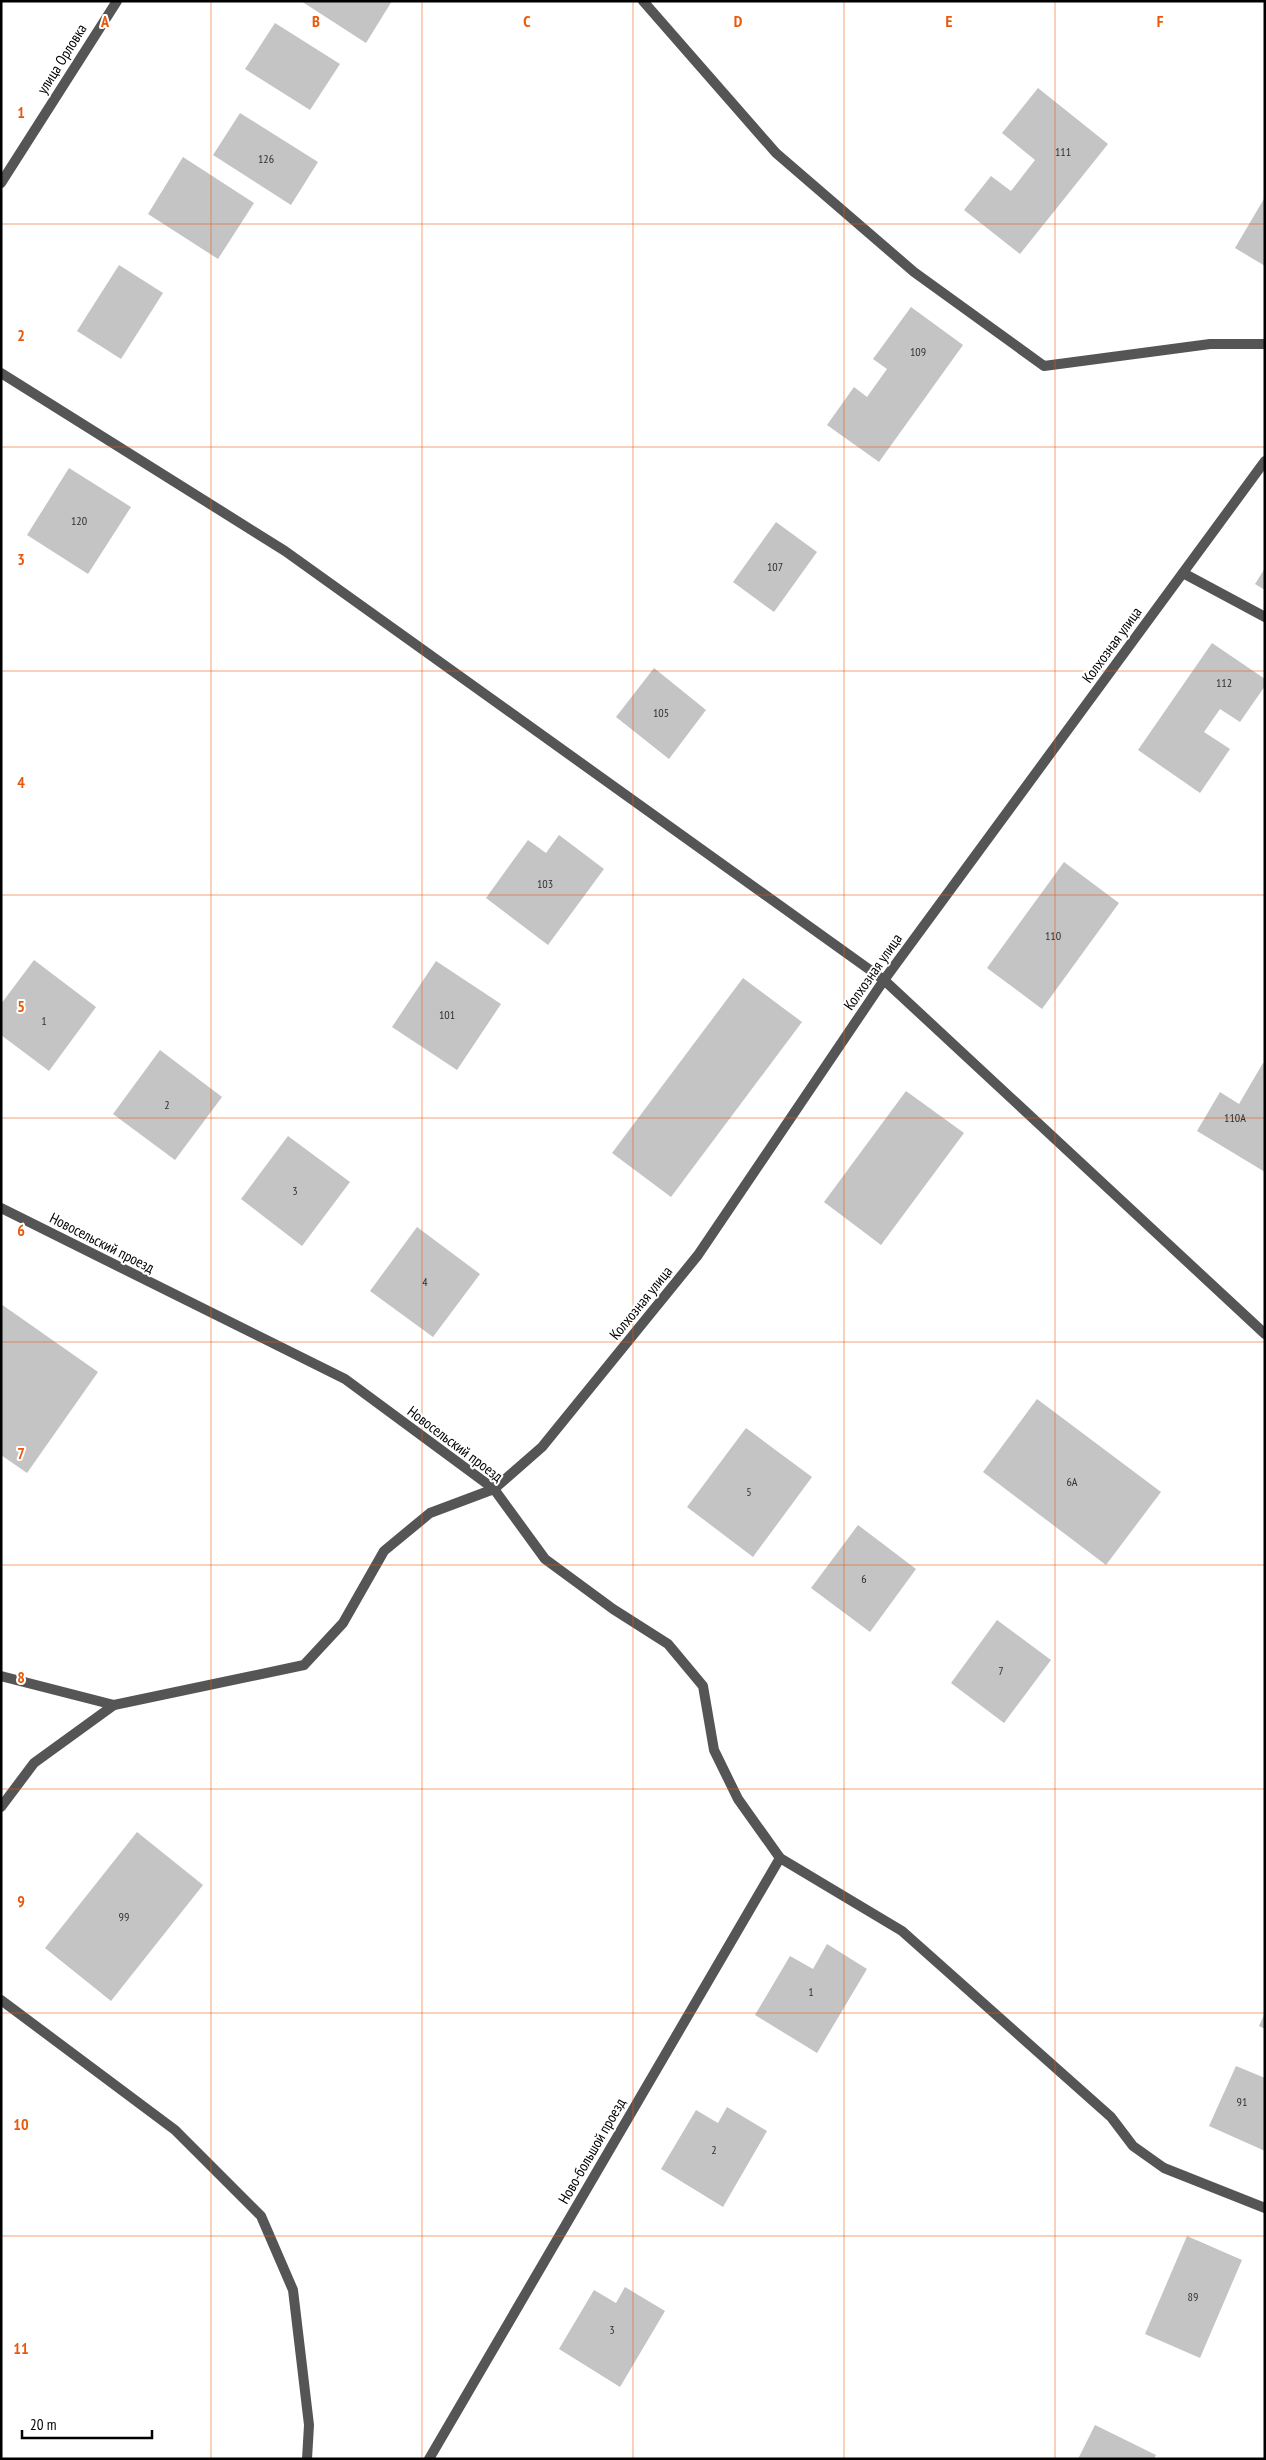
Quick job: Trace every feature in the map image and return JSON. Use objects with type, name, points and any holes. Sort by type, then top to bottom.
[{"type":"street","name":"улица Орловка","points":[[1,183],[117,1]]},
{"type":"street","points":[[642,1],[776,153],[914,272],[1044,366],[1210,344],[1265,344]]},
{"type":"street","points":[[1,373],[285,551],[884,980],[1265,1334]]},
{"type":"street","name":"Колхозная улица","points":[[494,1489],[542,1447],[698,1255],[884,980],[1265,461]]},
{"type":"street","points":[[1183,573],[1265,617]]},
{"type":"street","name":"Новосельский проезд","points":[[1,1208],[345,1380],[494,1489],[545,1559],[613,1608],[668,1644],[703,1686],[714,1750],[738,1799],[780,1858]]},
{"type":"street","points":[[1,1807],[34,1763],[114,1706],[304,1665],[343,1623],[384,1551],[430,1513],[494,1489]]},
{"type":"street","points":[[1,1676],[114,1706]]},
{"type":"street","points":[[780,1858],[902,1931],[1104,2111],[1134,2146],[1164,2168],[1265,2208]]},
{"type":"street","name":"Ново-большой проезд","points":[[429,2459],[780,1858]]},
{"type":"street","points":[[1,2000],[175,2130],[261,2216],[293,2290],[309,2425],[307,2459]]},
{"type":"building","points":[[301,1],[392,1],[366,43]]},
{"type":"building","points":[[275,23],[340,64],[310,110],[245,69]]},
{"type":"building","points":[[1038,88],[1108,144],[1020,254],[964,210],[991,176],[1011,191],[1035,160],[1002,133]]},
{"type":"building","points":[[240,113],[318,162],[291,205],[213,155]]},
{"type":"building","points":[[183,157],[254,203],[218,259],[148,214]]},
{"type":"building","points":[[1265,197],[1265,266],[1235,248]]},
{"type":"building","points":[[119,265],[163,293],[121,359],[77,331]]},
{"type":"building","points":[[911,307],[963,345],[879,462],[827,425],[854,387],[867,397],[887,369],[873,359]]},
{"type":"building","points":[[69,468],[131,507],[88,574],[27,535]]},
{"type":"building","points":[[776,522],[817,552],[774,612],[733,582]]},
{"type":"building","points":[[1265,568],[1265,590],[1255,584]]},
{"type":"building","points":[[1212,643],[1265,679],[1265,686],[1240,722],[1220,709],[1204,732],[1230,749],[1200,793],[1138,750]]},
{"type":"building","points":[[654,668],[706,710],[669,759],[616,717]]},
{"type":"building","points":[[559,835],[604,869],[548,945],[486,898],[528,840],[546,853]]},
{"type":"building","points":[[1064,862],[1119,903],[1042,1009],[987,968]]},
{"type":"building","points":[[34,960],[96,1007],[49,1071],[1,1035],[1,1004]]},
{"type":"building","points":[[436,961],[501,1004],[457,1070],[392,1027]]},
{"type":"building","points":[[743,978],[802,1022],[671,1197],[612,1153]]},
{"type":"building","points":[[160,1050],[222,1097],[175,1160],[113,1114]]},
{"type":"building","points":[[1263,1063],[1265,1064],[1265,1172],[1197,1131],[1220,1092],[1239,1104]]},
{"type":"building","points":[[906,1091],[964,1133],[881,1245],[824,1202]]},
{"type":"building","points":[[288,1136],[350,1182],[302,1246],[241,1199]]},
{"type":"building","points":[[417,1227],[480,1274],[433,1337],[370,1291]]},
{"type":"building","points":[[1,1304],[98,1372],[27,1473],[1,1455]]},
{"type":"building","points":[[1037,1399],[1161,1492],[1106,1565],[983,1472]]},
{"type":"building","points":[[746,1428],[812,1477],[753,1557],[687,1507]]},
{"type":"building","points":[[858,1525],[916,1569],[870,1632],[811,1588]]},
{"type":"building","points":[[997,1620],[1051,1660],[1004,1723],[951,1683]]},
{"type":"building","points":[[137,1832],[203,1885],[111,2001],[45,1948]]},
{"type":"building","points":[[827,1944],[867,1969],[817,2053],[755,2015],[790,1956],[813,1969]]},
{"type":"building","points":[[1265,2013],[1265,2029],[1259,2026]]},
{"type":"building","points":[[1236,2066],[1265,2078],[1265,2151],[1209,2126]]},
{"type":"building","points":[[727,2107],[767,2131],[723,2207],[661,2169],[696,2110],[718,2123]]},
{"type":"building","points":[[1187,2236],[1242,2260],[1200,2358],[1145,2334]]},
{"type":"building","points":[[625,2287],[665,2311],[620,2387],[559,2349],[594,2290],[616,2303]]},
{"type":"building","points":[[1095,2425],[1156,2455],[1154,2459],[1078,2459]]}]
